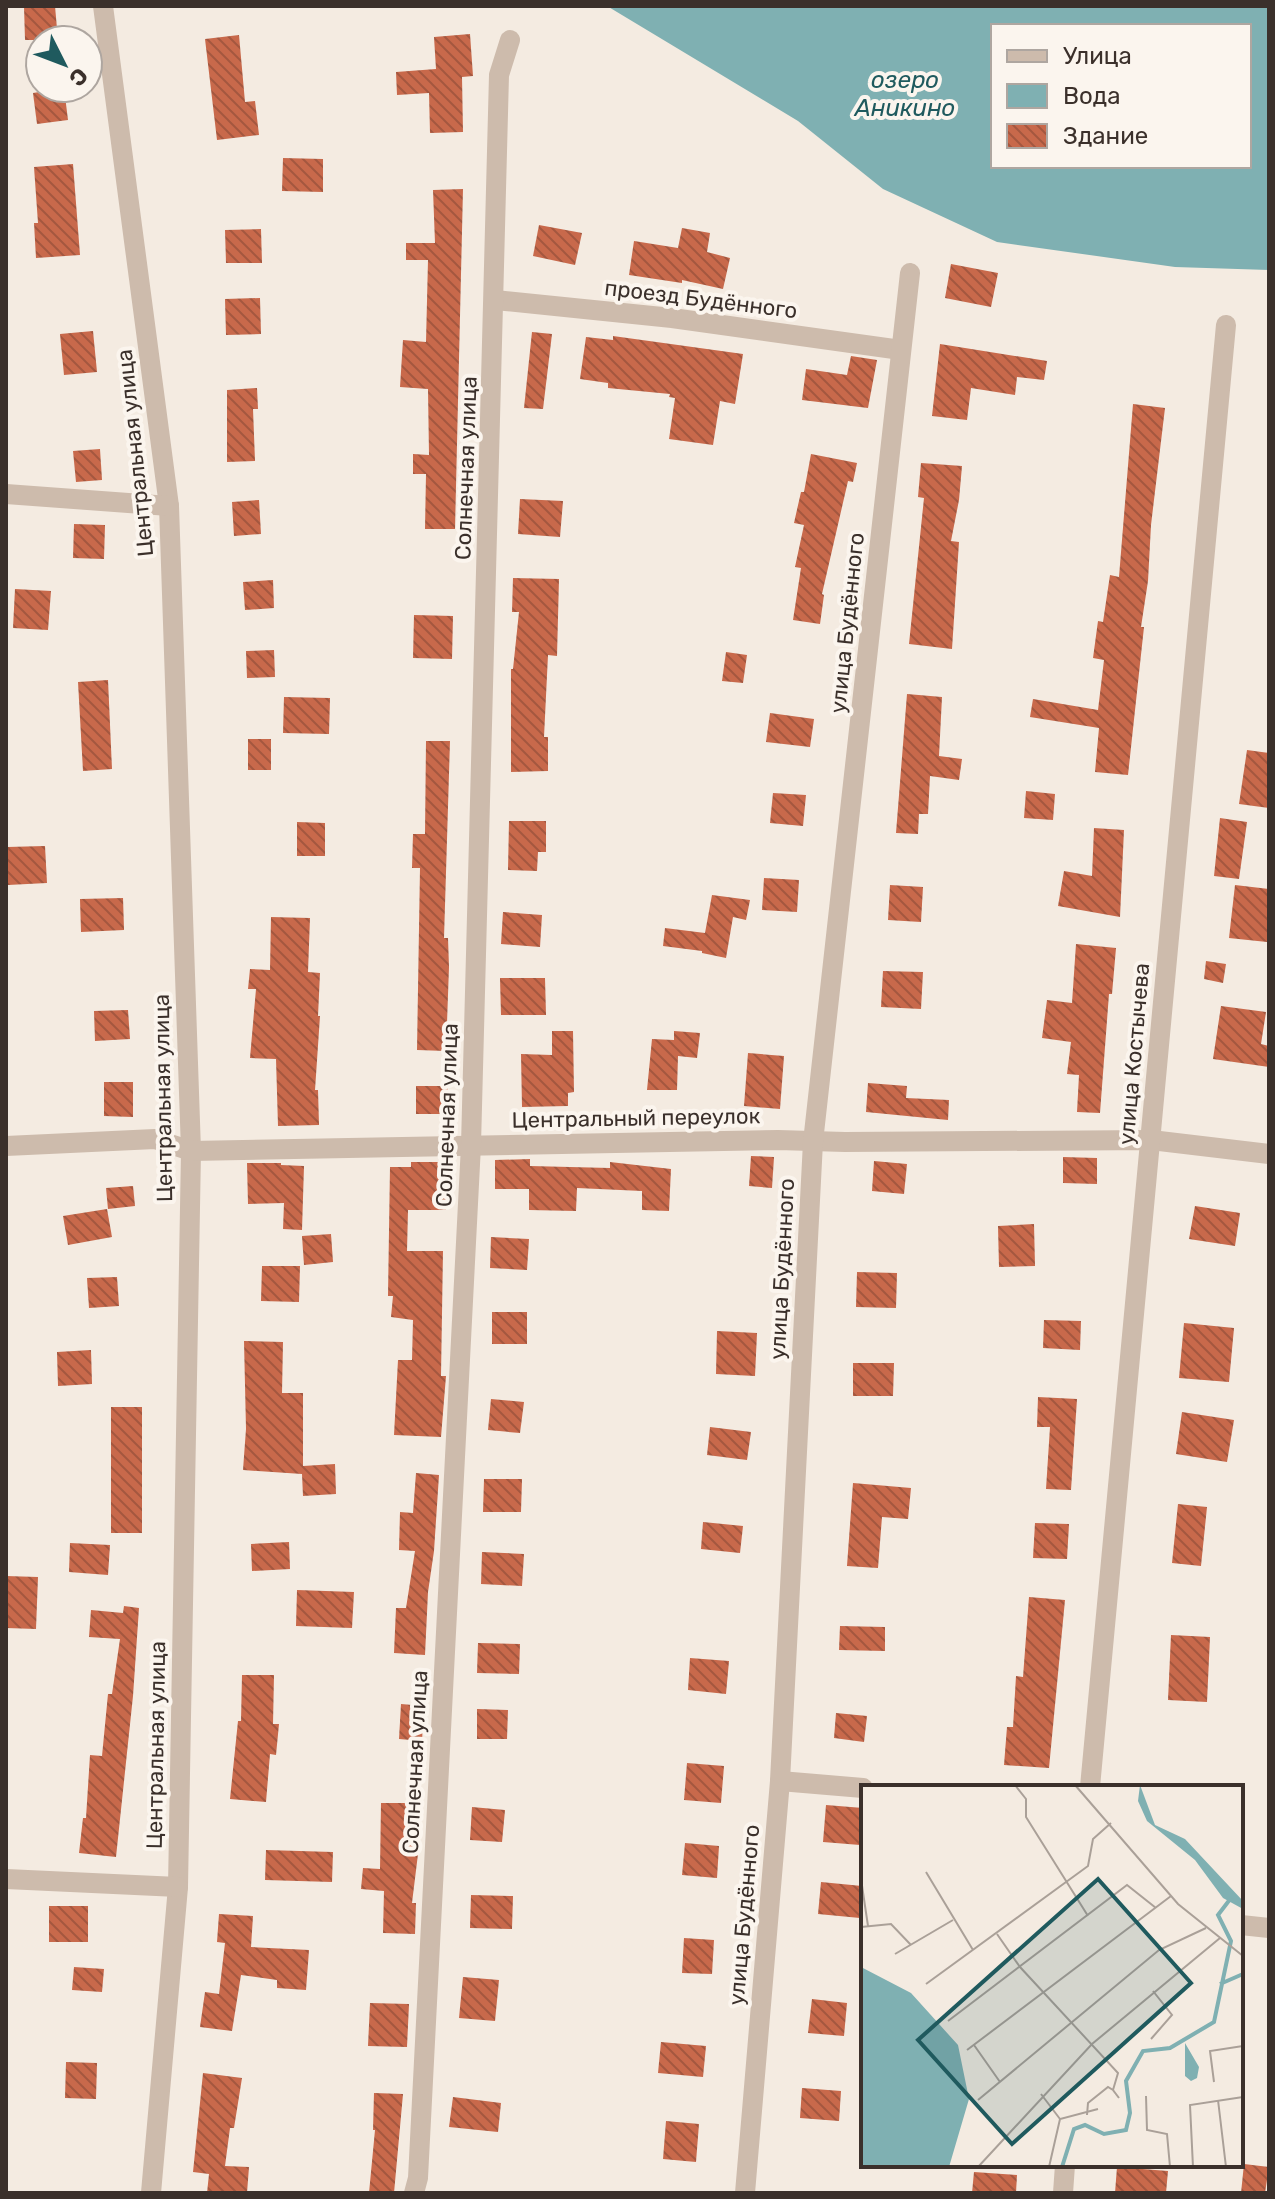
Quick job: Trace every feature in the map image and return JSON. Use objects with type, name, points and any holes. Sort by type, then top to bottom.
[{"type":"street","name":"Центральная улица","points":[[103,6],[169,506],[191,1151],[178,1887],[151,2193]]},
{"type":"street","name":"Солнечная улица","points":[[414,2193],[418,2178],[471,1145],[499,75],[510,40]]},
{"type":"street","name":"улица Будённого","points":[[745,2193],[780,1781],[813,1142],[910,273]]},
{"type":"street","name":"проезд Будённого","points":[[495,300],[672,318],[901,350]]},
{"type":"street","name":"улица Костычева","points":[[1090,1785],[1226,325]]},
{"type":"street","points":[[6,494],[169,506]]},
{"type":"street","name":"Центральный переулок","points":[[6,1146],[155,1139],[191,1151],[778,1140],[1151,1140],[1269,1154]]},
{"type":"street","points":[[780,1781],[861,1788]]},
{"type":"street","points":[[6,1879],[178,1887]]},
{"type":"street","points":[[1243,1925],[1269,1928]]},
{"type":"street","points":[[1063,2193],[1065,2167]]},
{"type":"water","name":"озеро Аникино","points":[[607,6],[1269,6],[1269,270],[1175,267],[997,242],[883,189],[798,121]]},
{"type":"building","points":[[24,6],[55,6],[57,24],[25,24]]},
{"type":"building","points":[[470,34],[473,76],[462,77],[463,132],[430,133],[429,93],[397,95],[396,72],[436,69],[434,37]]},
{"type":"building","points":[[239,35],[245,102],[255,101],[259,135],[217,140],[205,39]]},
{"type":"building","points":[[34,104],[66,104],[68,120],[37,124]]},
{"type":"building","points":[[283,158],[323,159],[323,192],[282,191]]},
{"type":"building","points":[[73,164],[80,255],[36,258],[34,223],[38,223],[34,167]]},
{"type":"building","points":[[463,189],[455,529],[425,529],[426,474],[413,474],[413,454],[429,455],[428,389],[400,387],[403,340],[426,342],[428,260],[406,260],[406,243],[435,243],[433,190]]},
{"type":"building","points":[[539,225],[582,233],[575,265],[533,256]]},
{"type":"building","points":[[682,228],[710,233],[707,252],[730,258],[723,289],[682,280],[682,283],[629,275],[634,241],[678,248]]},
{"type":"building","points":[[261,229],[262,263],[226,263],[225,230]]},
{"type":"building","points":[[951,264],[998,273],[991,307],[945,298]]},
{"type":"building","points":[[260,298],[261,334],[226,335],[225,299]]},
{"type":"building","points":[[93,331],[97,372],[64,375],[60,334]]},
{"type":"building","points":[[532,332],[552,334],[543,409],[524,408]]},
{"type":"building","points":[[613,336],[743,354],[735,404],[720,401],[713,445],[669,439],[675,398],[669,397],[670,394],[608,388],[608,383],[580,379],[586,337],[613,340]]},
{"type":"building","points":[[940,344],[1047,361],[1044,380],[1017,377],[1015,395],[971,388],[967,420],[932,416]]},
{"type":"building","points":[[851,356],[877,360],[868,408],[802,400],[806,369],[847,375]]},
{"type":"building","points":[[257,388],[258,409],[253,409],[255,461],[227,462],[227,390]]},
{"type":"building","points":[[1133,404],[1165,408],[1128,775],[1095,772],[1099,728],[1030,717],[1033,699],[1098,710],[1104,660],[1093,658],[1098,621],[1103,622],[1110,575],[1119,577]]},
{"type":"building","points":[[100,449],[102,480],[76,482],[73,451]]},
{"type":"building","points":[[811,454],[857,463],[853,482],[848,481],[822,594],[820,624],[793,620],[801,568],[795,567],[804,525],[794,523]]},
{"type":"building","points":[[921,463],[962,466],[951,541],[959,542],[952,649],[909,644],[924,498],[918,497]]},
{"type":"building","points":[[520,499],[563,501],[560,537],[518,534]]},
{"type":"building","points":[[259,500],[261,534],[234,536],[232,502]]},
{"type":"building","points":[[74,524],[105,525],[104,559],[73,558]]},
{"type":"building","points":[[513,578],[559,579],[557,656],[548,655],[544,737],[548,737],[548,771],[511,772],[511,669],[519,612],[512,612]]},
{"type":"building","points":[[273,580],[274,608],[245,610],[243,582]]},
{"type":"building","points":[[15,589],[51,591],[48,630],[13,628]]},
{"type":"building","points":[[414,615],[453,616],[452,659],[413,658]]},
{"type":"building","points":[[274,650],[275,677],[247,678],[246,651]]},
{"type":"building","points":[[726,652],[747,655],[743,683],[722,681]]},
{"type":"building","points":[[108,680],[112,769],[83,771],[78,682]]},
{"type":"building","points":[[907,694],[942,697],[939,756],[962,759],[959,780],[930,776],[928,814],[919,814],[918,834],[896,833]]},
{"type":"building","points":[[284,697],[330,698],[329,734],[283,733]]},
{"type":"building","points":[[770,713],[814,719],[810,747],[766,742]]},
{"type":"building","points":[[248,739],[271,739],[271,770],[248,770]]},
{"type":"building","points":[[426,741],[450,741],[444,938],[448,938],[449,967],[446,1051],[417,1050],[420,868],[412,868],[413,834],[425,834]]},
{"type":"building","points":[[1247,750],[1269,753],[1269,808],[1239,804]]},
{"type":"building","points":[[1026,791],[1055,794],[1053,820],[1024,818]]},
{"type":"building","points":[[773,793],[806,795],[803,826],[770,823]]},
{"type":"building","points":[[1220,818],[1247,822],[1239,879],[1214,876]]},
{"type":"building","points":[[509,821],[546,821],[546,852],[538,852],[537,871],[508,870]]},
{"type":"building","points":[[297,822],[325,823],[325,856],[297,856]]},
{"type":"building","points":[[1094,828],[1124,830],[1120,917],[1058,906],[1064,871],[1092,876]]},
{"type":"building","points":[[45,846],[47,883],[8,885],[7,847]]},
{"type":"building","points":[[764,878],[799,880],[797,912],[762,910]]},
{"type":"building","points":[[890,885],[923,887],[921,922],[888,920]]},
{"type":"building","points":[[1235,885],[1269,889],[1267,942],[1229,938]]},
{"type":"building","points":[[712,895],[750,900],[746,920],[733,917],[726,958],[663,946],[665,928],[705,933]]},
{"type":"building","points":[[123,898],[124,930],[81,932],[80,899]]},
{"type":"building","points":[[503,912],[542,915],[540,947],[501,944]]},
{"type":"building","points":[[271,917],[310,918],[308,972],[320,973],[315,1090],[318,1090],[319,1125],[278,1126],[276,1059],[250,1058],[256,989],[248,989],[250,969],[270,970]]},
{"type":"building","points":[[1076,944],[1116,948],[1112,994],[1109,994],[1100,1113],[1077,1112],[1079,1075],[1067,1074],[1071,1042],[1042,1038],[1047,1000],[1072,1003]]},
{"type":"building","points":[[1206,961],[1226,964],[1223,983],[1204,979]]},
{"type":"building","points":[[883,971],[923,972],[921,1009],[881,1007]]},
{"type":"building","points":[[500,978],[545,978],[546,1015],[501,1015]]},
{"type":"building","points":[[1221,1006],[1266,1012],[1261,1044],[1269,1046],[1269,1067],[1213,1059]]},
{"type":"building","points":[[128,1010],[130,1039],[95,1041],[94,1011]]},
{"type":"building","points":[[552,1031],[573,1031],[574,1092],[568,1093],[568,1106],[522,1107],[521,1054],[552,1055]]},
{"type":"building","points":[[674,1031],[700,1033],[697,1058],[678,1056],[677,1090],[647,1090],[652,1039],[674,1040]]},
{"type":"building","points":[[748,1053],[784,1056],[780,1109],[744,1106]]},
{"type":"building","points":[[104,1082],[133,1082],[133,1117],[104,1116]]},
{"type":"building","points":[[868,1083],[907,1086],[906,1098],[949,1100],[948,1120],[866,1112]]},
{"type":"building","points":[[416,1086],[448,1086],[448,1114],[416,1114]]},
{"type":"building","points":[[751,1156],[774,1157],[772,1188],[749,1186]]},
{"type":"building","points":[[1063,1157],[1097,1158],[1097,1184],[1063,1183]]},
{"type":"building","points":[[530,1159],[530,1166],[610,1168],[610,1162],[671,1169],[669,1211],[642,1210],[642,1191],[577,1188],[576,1211],[529,1210],[529,1189],[495,1189],[495,1160]]},
{"type":"building","points":[[874,1161],[907,1164],[904,1194],[872,1191]]},
{"type":"building","points":[[411,1162],[447,1162],[446,1210],[408,1210],[407,1251],[443,1251],[441,1376],[446,1376],[441,1437],[394,1435],[398,1360],[412,1360],[413,1320],[391,1317],[393,1296],[388,1296],[390,1167],[411,1167]]},
{"type":"building","points":[[247,1163],[304,1166],[302,1230],[283,1229],[284,1203],[248,1204]]},
{"type":"building","points":[[133,1186],[135,1206],[108,1209],[106,1188]]},
{"type":"building","points":[[1195,1206],[1240,1213],[1235,1246],[1189,1239]]},
{"type":"building","points":[[107,1209],[112,1237],[68,1245],[63,1216]]},
{"type":"building","points":[[1034,1224],[1035,1266],[999,1267],[998,1226]]},
{"type":"building","points":[[331,1234],[333,1262],[304,1265],[302,1236]]},
{"type":"building","points":[[491,1237],[529,1239],[527,1270],[490,1268]]},
{"type":"building","points":[[262,1266],[300,1266],[299,1302],[261,1301]]},
{"type":"building","points":[[857,1272],[897,1273],[896,1308],[856,1307]]},
{"type":"building","points":[[117,1277],[119,1306],[89,1308],[87,1278]]},
{"type":"building","points":[[492,1312],[527,1312],[527,1344],[492,1344]]},
{"type":"building","points":[[1044,1320],[1081,1321],[1080,1350],[1043,1348]]},
{"type":"building","points":[[1184,1323],[1234,1328],[1229,1382],[1179,1378]]},
{"type":"building","points":[[717,1331],[757,1333],[755,1376],[716,1374]]},
{"type":"building","points":[[244,1341],[283,1342],[282,1393],[303,1393],[303,1466],[335,1464],[336,1494],[303,1496],[302,1474],[243,1470],[246,1429]]},
{"type":"building","points":[[91,1350],[92,1384],[58,1386],[57,1352]]},
{"type":"building","points":[[853,1363],[894,1363],[893,1396],[853,1396]]},
{"type":"building","points":[[1038,1397],[1077,1399],[1071,1490],[1046,1489],[1050,1427],[1037,1427]]},
{"type":"building","points":[[491,1399],[524,1402],[520,1433],[488,1430]]},
{"type":"building","points":[[111,1407],[142,1407],[142,1533],[111,1533]]},
{"type":"building","points":[[1182,1412],[1234,1420],[1227,1462],[1176,1454]]},
{"type":"building","points":[[710,1427],[751,1432],[747,1460],[707,1455]]},
{"type":"building","points":[[416,1473],[439,1475],[425,1655],[394,1653],[396,1608],[406,1608],[415,1551],[399,1550],[400,1512],[413,1513]]},
{"type":"building","points":[[484,1479],[522,1479],[521,1512],[483,1512]]},
{"type":"building","points":[[853,1483],[911,1488],[908,1519],[882,1517],[878,1568],[847,1566]]},
{"type":"building","points":[[1178,1504],[1207,1507],[1201,1566],[1172,1563]]},
{"type":"building","points":[[703,1522],[743,1526],[740,1553],[701,1549]]},
{"type":"building","points":[[1035,1523],[1069,1524],[1067,1559],[1033,1558]]},
{"type":"building","points":[[289,1542],[290,1569],[252,1571],[251,1544]]},
{"type":"building","points":[[70,1543],[110,1545],[108,1575],[69,1572]]},
{"type":"building","points":[[482,1552],[524,1554],[522,1586],[481,1584]]},
{"type":"building","points":[[6,1576],[38,1577],[36,1629],[6,1628]]},
{"type":"building","points":[[297,1590],[354,1592],[352,1628],[296,1626]]},
{"type":"building","points":[[1029,1597],[1065,1600],[1049,1768],[1004,1765],[1007,1727],[1013,1727],[1016,1676],[1023,1677]]},
{"type":"building","points":[[124,1606],[139,1608],[116,1857],[79,1853],[83,1818],[86,1818],[90,1755],[102,1756],[108,1694],[112,1694],[120,1639],[89,1637],[91,1610],[123,1613]]},
{"type":"building","points":[[840,1626],[885,1627],[885,1651],[839,1650]]},
{"type":"building","points":[[1171,1635],[1210,1637],[1207,1702],[1168,1700]]},
{"type":"building","points":[[478,1643],[520,1644],[519,1674],[477,1673]]},
{"type":"building","points":[[690,1658],[729,1661],[726,1694],[688,1690]]},
{"type":"building","points":[[242,1675],[274,1675],[273,1724],[279,1724],[276,1755],[270,1754],[266,1802],[230,1799],[238,1721],[241,1721]]},
{"type":"building","points":[[401,1704],[424,1706],[422,1741],[399,1739]]},
{"type":"building","points":[[477,1709],[508,1710],[507,1739],[477,1739]]},
{"type":"building","points":[[836,1713],[867,1716],[864,1742],[834,1738]]},
{"type":"building","points":[[687,1763],[724,1766],[721,1803],[684,1800]]},
{"type":"building","points":[[381,1803],[419,1803],[418,1854],[412,1903],[416,1903],[415,1934],[383,1933],[384,1891],[361,1889],[363,1868],[380,1869]]},
{"type":"building","points":[[826,1805],[861,1808],[860,1845],[823,1842]]},
{"type":"building","points":[[472,1807],[505,1810],[502,1842],[470,1840]]},
{"type":"building","points":[[685,1843],[719,1846],[717,1878],[682,1875]]},
{"type":"building","points":[[266,1850],[333,1852],[332,1882],[265,1880]]},
{"type":"building","points":[[821,1882],[861,1886],[860,1918],[818,1914]]},
{"type":"building","points":[[471,1895],[513,1896],[512,1929],[470,1928]]},
{"type":"building","points":[[49,1906],[88,1906],[88,1942],[49,1942]]},
{"type":"building","points":[[219,1914],[253,1916],[251,1947],[309,1950],[306,1990],[277,1988],[277,1980],[241,1975],[232,2031],[200,2027],[205,1992],[219,1994],[225,1943],[217,1942]]},
{"type":"building","points":[[684,1938],[714,1940],[712,1974],[682,1973]]},
{"type":"building","points":[[74,1967],[104,1969],[102,1992],[72,1990]]},
{"type":"building","points":[[463,1977],[499,1980],[495,2021],[459,2018]]},
{"type":"building","points":[[812,1999],[847,2003],[844,2036],[808,2033]]},
{"type":"building","points":[[370,2003],[409,2004],[407,2047],[368,2046]]},
{"type":"building","points":[[661,2042],[706,2046],[703,2077],[658,2073]]},
{"type":"building","points":[[66,2062],[97,2063],[96,2099],[65,2098]]},
{"type":"building","points":[[203,2073],[242,2078],[225,2166],[249,2167],[247,2193],[207,2193],[209,2174],[193,2172]]},
{"type":"building","points":[[802,2088],[841,2091],[839,2121],[800,2118]]},
{"type":"building","points":[[374,2093],[403,2094],[394,2193],[369,2193],[375,2130]]},
{"type":"building","points":[[453,2097],[501,2103],[498,2132],[449,2127]]},
{"type":"building","points":[[666,2121],[699,2124],[696,2162],[663,2159]]},
{"type":"building","points":[[1244,2164],[1269,2167],[1265,2193],[1241,2193]]},
{"type":"building","points":[[1117,2167],[1168,2171],[1166,2193],[1115,2193]]},
{"type":"building","points":[[974,2172],[1017,2175],[1016,2193],[972,2193]]}]
